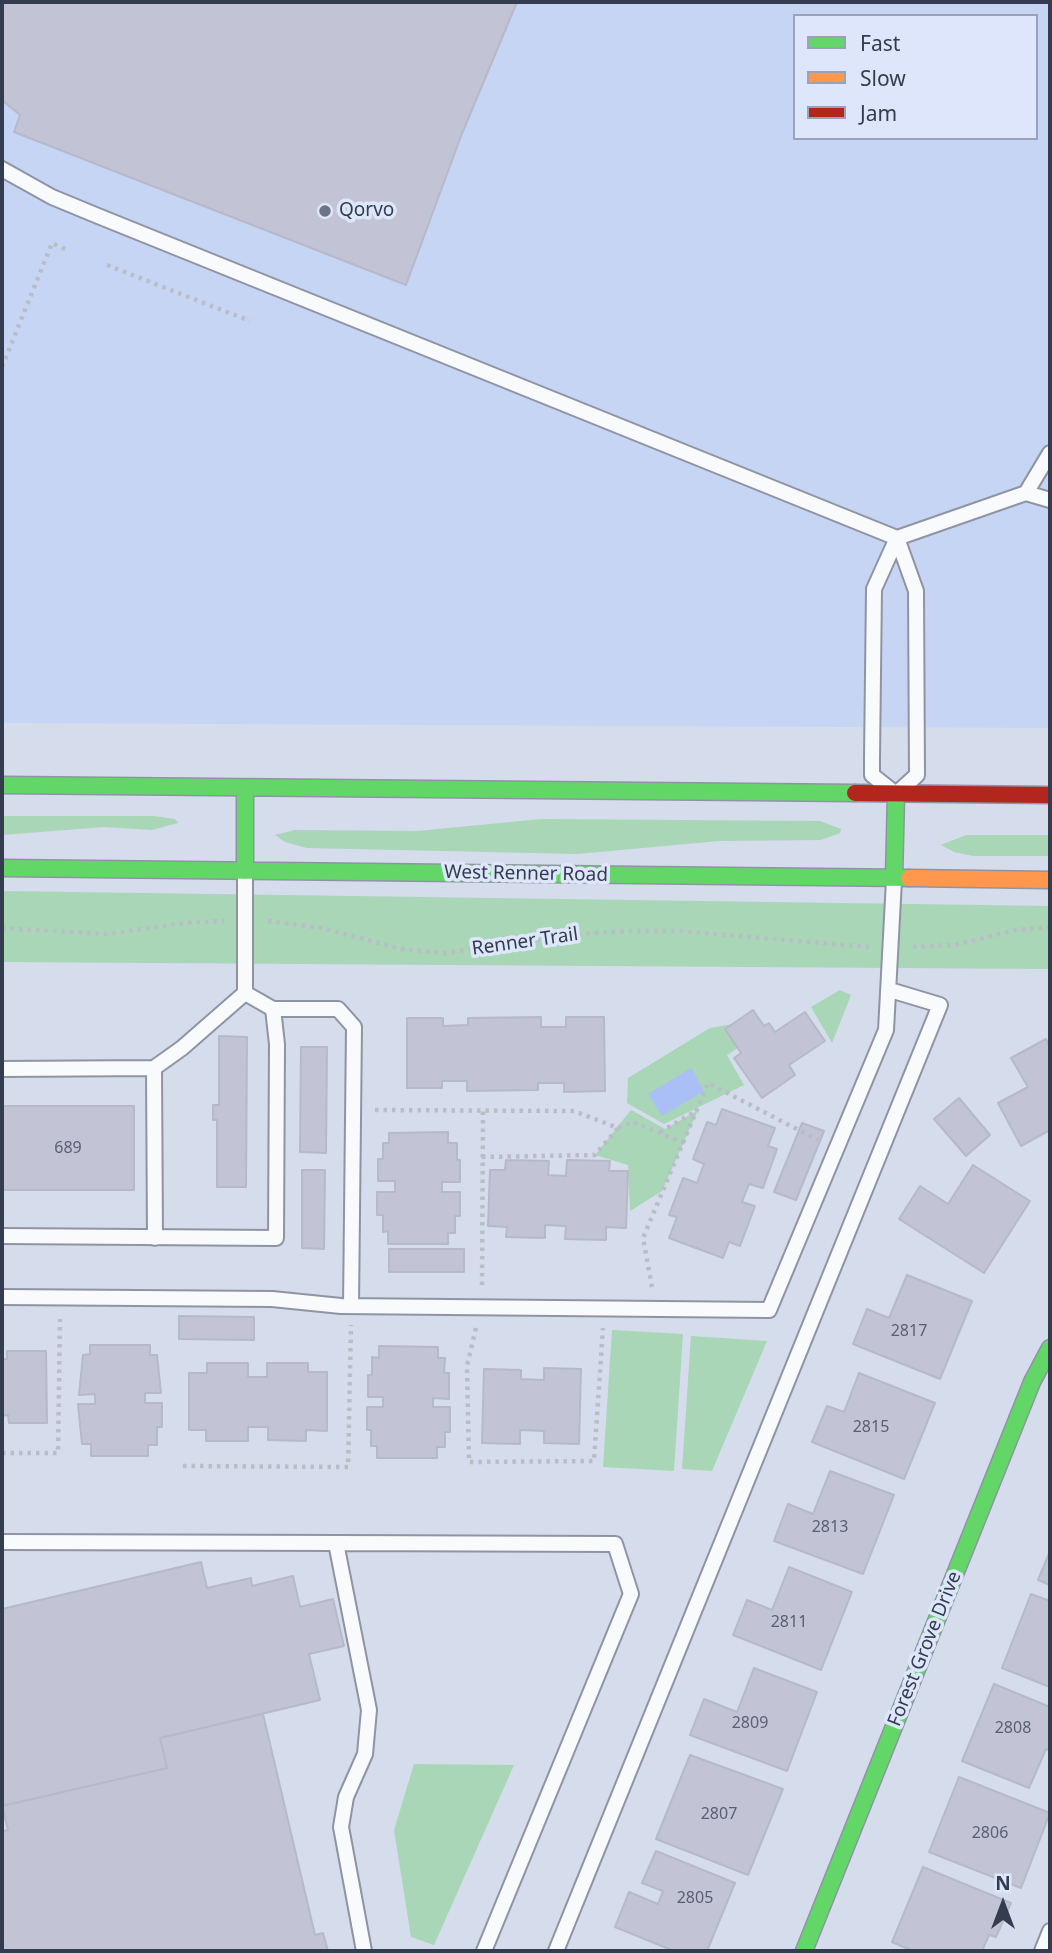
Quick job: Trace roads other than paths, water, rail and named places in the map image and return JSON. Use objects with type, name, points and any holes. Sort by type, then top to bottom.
[{"type":"main road","points":[[2,785],[1050,795]]},
{"type":"main road","points":[[245,788],[245,871]]},
{"type":"main road","points":[[894,878],[896,794]]},
{"type":"main road","name":"West Renner Road","points":[[2,868],[1050,880]]},
{"type":"main road","name":"Forest Grove Drive","points":[[804,1951],[1026,1395],[1050,1348]]},
{"type":"lane","points":[[2,169],[52,197],[897,538],[1026,493],[1050,500]]},
{"type":"lane","points":[[1026,493],[1050,453]]},
{"type":"lane","points":[[897,538],[916,592],[917,775],[896,794],[872,775],[872,746],[874,589],[897,538]]},
{"type":"lane","points":[[245,871],[245,993]]},
{"type":"lane","points":[[2,1297],[272,1299],[351,1306],[769,1310],[886,1030],[894,878]]},
{"type":"lane","points":[[556,1951],[940,1006],[890,990]]},
{"type":"lane","points":[[245,993],[273,1009],[338,1009],[354,1027],[351,1306]]},
{"type":"lane","points":[[2,1069],[154,1069],[245,993]]},
{"type":"lane","points":[[2,1236],[275,1238],[277,1044],[273,1009]]},
{"type":"lane","points":[[154,1069],[155,1238]]},
{"type":"lane","points":[[2,1542],[615,1545],[631,1594],[484,1951]]},
{"type":"lane","points":[[336,1544],[369,1710],[365,1754],[346,1797],[341,1827],[364,1951]]},
{"type":"lane","points":[[1042,1951],[1050,1931]]},
{"type":"water","points":[[691,1068],[704,1091],[662,1116],[648,1094]]},
{"type":"place","name":"Qorvo","points":[[325,211]]}]
